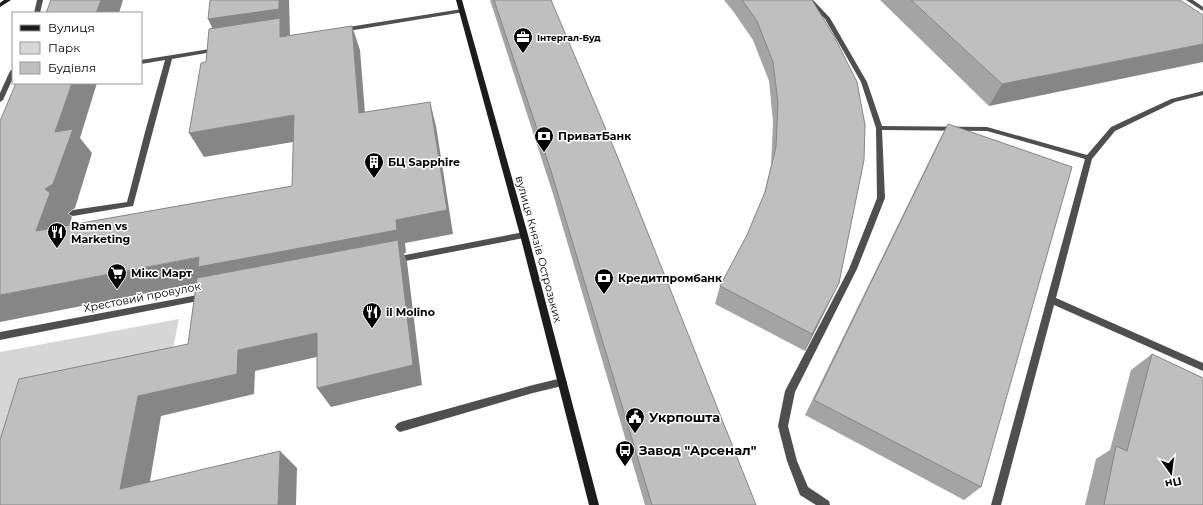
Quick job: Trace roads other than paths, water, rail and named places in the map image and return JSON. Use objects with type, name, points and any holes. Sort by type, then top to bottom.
[{"type":"main road","points":[[0,5],[8,0]]},
{"type":"main road","name":"вулиця Князів Острозьких","points":[[459,0],[524,235],[594,505]]},
{"type":"street","points":[[37,12],[40,0]]},
{"type":"street","points":[[810,0],[828,18],[864,82],[879,128],[881,198],[853,269],[790,391],[783,426],[792,461],[804,490],[825,505]]},
{"type":"street","points":[[1189,0],[1203,9]]},
{"type":"street","points":[[339,31],[462,11]]},
{"type":"street","points":[[142,62],[223,49]]},
{"type":"street","points":[[74,213],[130,204],[169,58]]},
{"type":"street","points":[[0,100],[10,83]]},
{"type":"street","points":[[996,505],[1089,158],[1113,129],[1173,100],[1203,93]]},
{"type":"street","points":[[879,128],[987,129],[1089,158]]},
{"type":"street","points":[[389,261],[524,235]]},
{"type":"street","name":"Хрестовий провулок","points":[[0,336],[210,296]]},
{"type":"street","points":[[1052,300],[1203,368]]},
{"type":"street","points":[[400,427],[562,382]]},
{"type":"place","name":"Інтергал-Буд","points":[[523,54]]},
{"type":"place","name":"ПриватБанк","points":[[544,153]]},
{"type":"place","name":"БЦ Sapphire","points":[[374,179]]},
{"type":"place","name":"Ramen vs Marketing","points":[[57,249]]},
{"type":"place","name":"Мікс Март","points":[[117,290]]},
{"type":"place","name":"Кредитпромбанк","points":[[604,295]]},
{"type":"place","name":"il Molino","points":[[372,329]]},
{"type":"place","name":"Укрпошта","points":[[635,434]]},
{"type":"place","name":"Завод \"Арсенал\"","points":[[625,467]]}]
